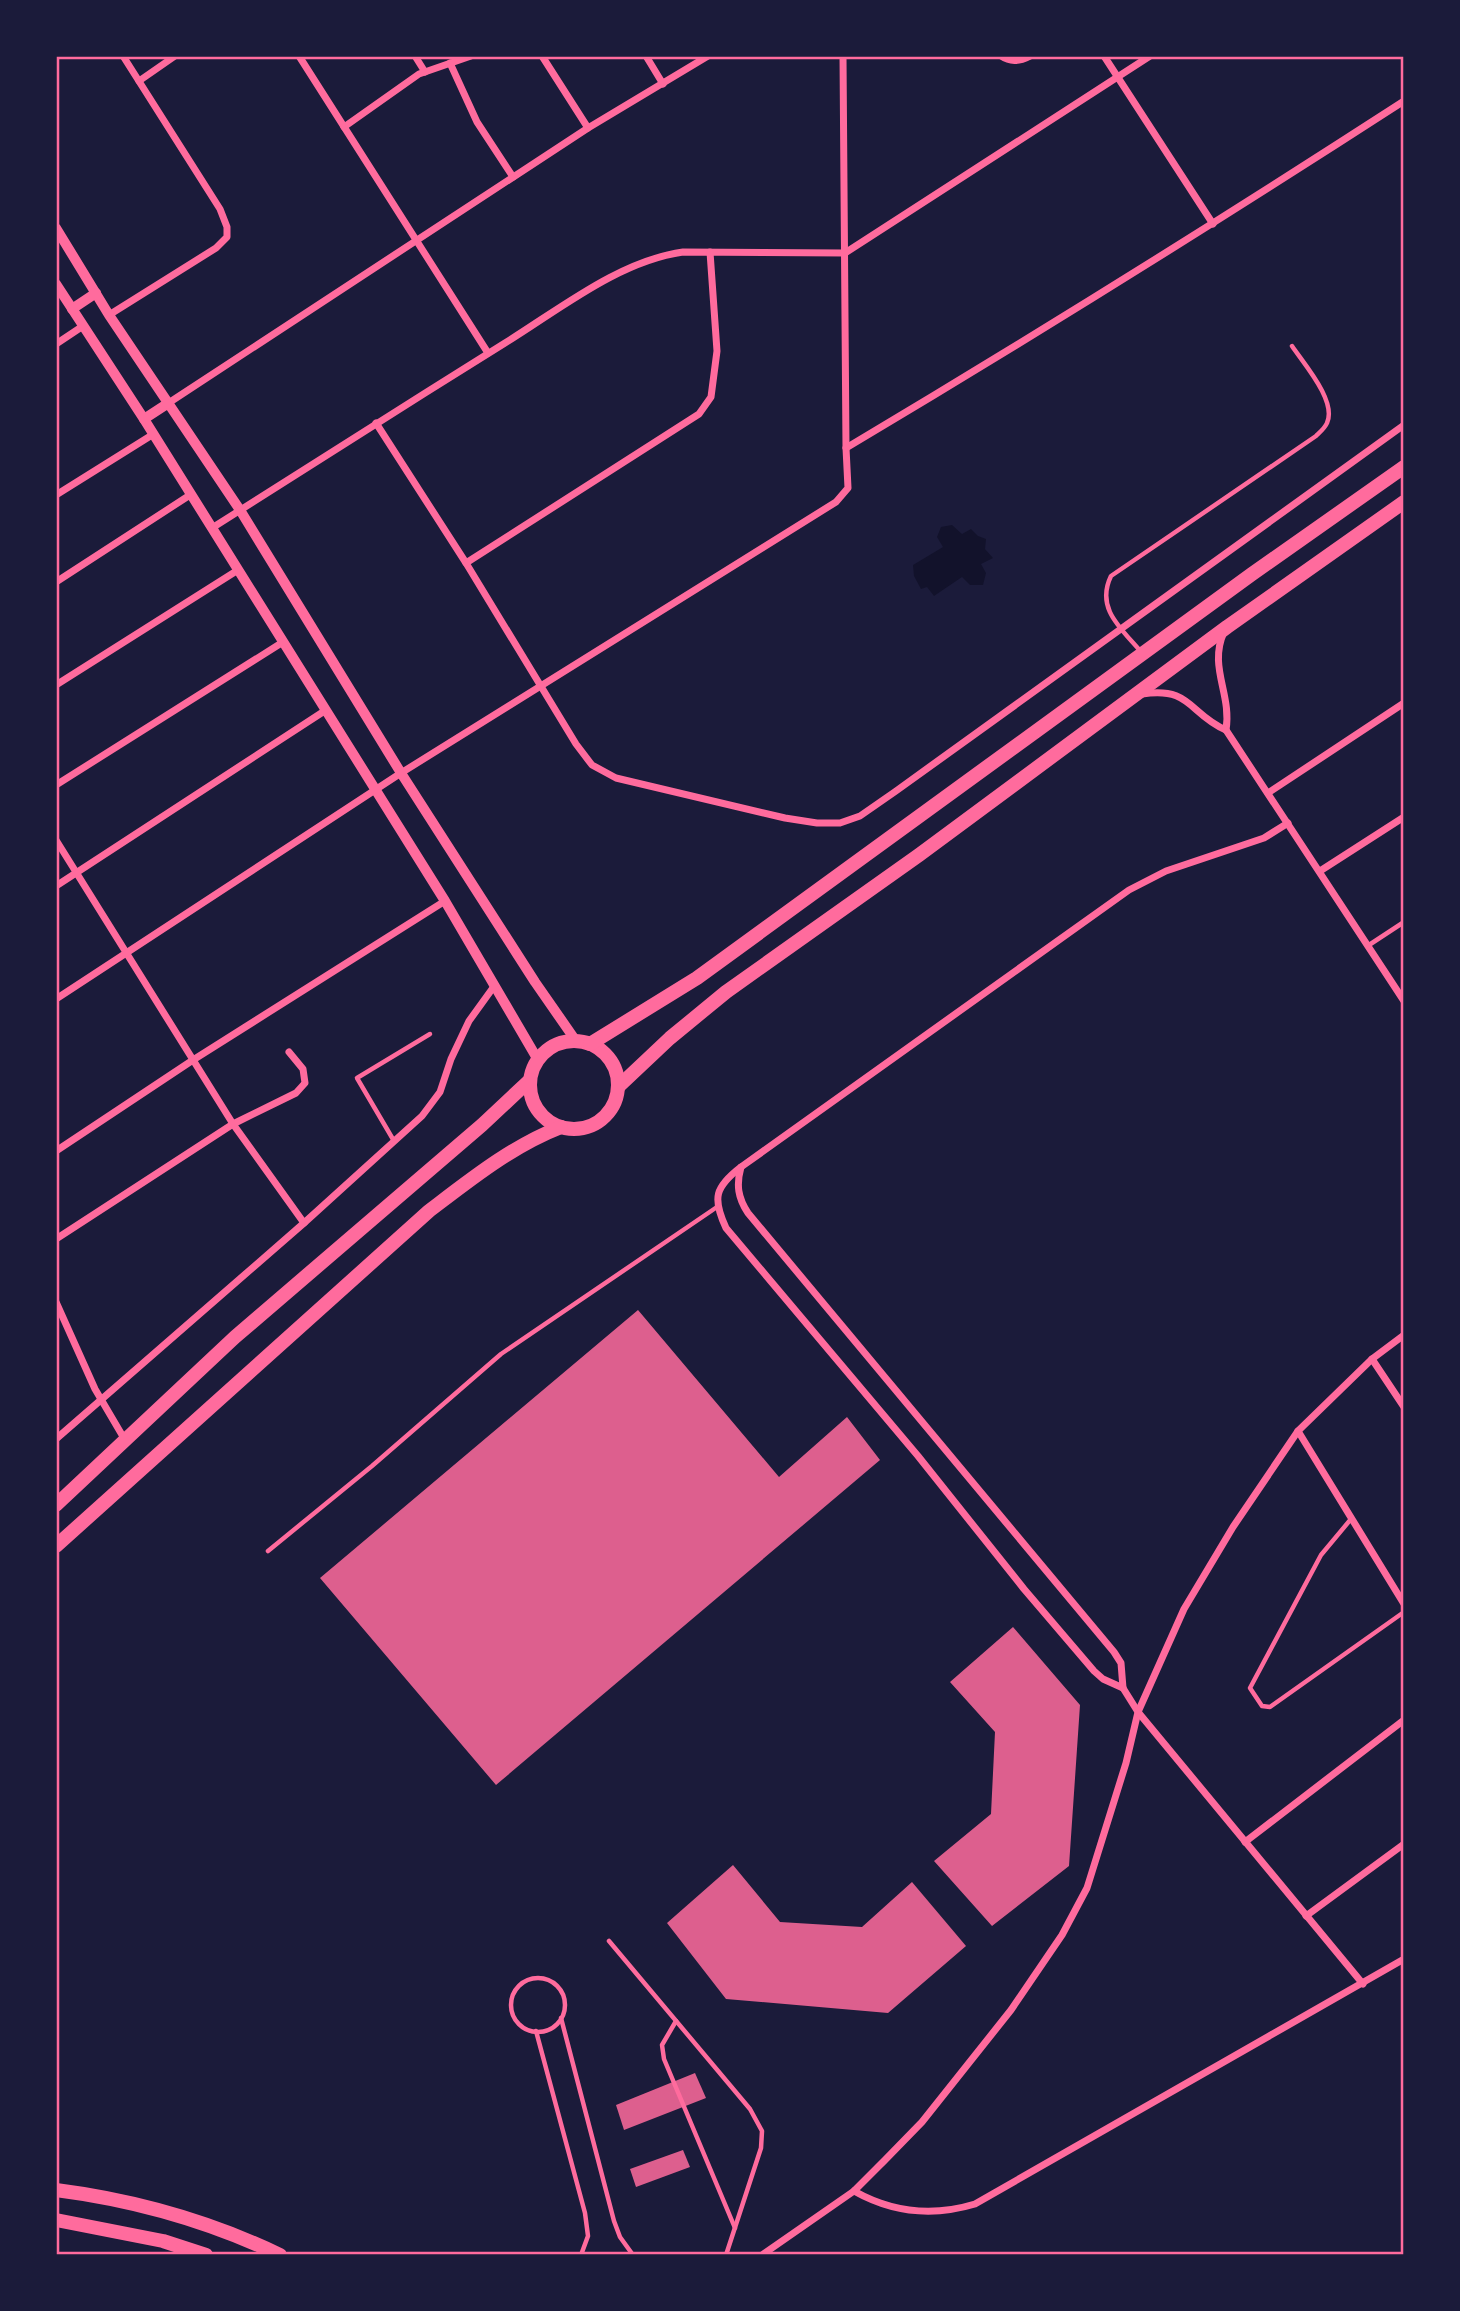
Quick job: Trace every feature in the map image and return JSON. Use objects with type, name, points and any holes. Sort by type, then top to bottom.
[{"type":"main road","points":[[56,1505],[235,1337],[482,1125],[530,1080],[538,1060],[555,1045],[583,1042],[697,978],[1143,653],[1404,467]]},
{"type":"main road","points":[[618,1087],[726,992],[919,855],[1227,627],[1404,502]]},
{"type":"main road","points":[[530,1080],[534,1104],[550,1122],[561,1127],[584,1128],[604,1117],[616,1098],[618,1087],[614,1065],[600,1049],[583,1042]]},
{"type":"main road","points":[[56,1546],[429,1211],[495,1162],[533,1139],[561,1127]]},
{"type":"main road","points":[[56,2190],[192,2218],[236,2234],[280,2255]]},
{"type":"main road","points":[[56,2220],[163,2241],[206,2255]]},
{"type":"street","points":[[109,315],[216,248],[227,237],[227,227],[220,209],[123,56]]},
{"type":"street","points":[[139,81],[175,56]]},
{"type":"street","points":[[299,56],[488,353]]},
{"type":"street","points":[[415,56],[425,72]]},
{"type":"street","points":[[344,127],[425,72],[471,56]]},
{"type":"street","points":[[542,56],[588,128]]},
{"type":"street","points":[[646,56],[663,84]]},
{"type":"street","points":[[144,419],[588,128],[708,56]]},
{"type":"street","points":[[56,999],[401,773],[822,513],[848,488],[843,56]]},
{"type":"street","points":[[1001,56],[1006,60],[1017,61],[1030,56]]},
{"type":"street","points":[[1104,56],[1213,225]]},
{"type":"street","points":[[212,528],[488,353],[634,265],[661,256],[710,252],[845,253],[1150,56]]},
{"type":"street","points":[[450,63],[473,114],[513,177]]},
{"type":"street","points":[[846,448],[1213,225],[1404,101]]},
{"type":"street","points":[[56,228],[167,404],[240,510],[401,773],[535,982],[583,1042]]},
{"type":"street","points":[[466,563],[699,414],[711,397],[717,351],[710,252]]},
{"type":"street","points":[[56,284],[326,710],[495,984],[538,1060]]},
{"type":"street","points":[[72,309],[96,293]]},
{"type":"street","points":[[56,344],[83,326]]},
{"type":"street","points":[[376,423],[466,563],[539,687],[592,765],[616,778],[785,818],[817,823],[840,823],[860,816],[1404,425]]},
{"type":"street","points":[[56,495],[152,435]]},
{"type":"street","points":[[56,582],[190,495]]},
{"type":"street","points":[[56,685],[238,570]]},
{"type":"street","points":[[1226,730],[1228,708],[1218,651],[1227,627]]},
{"type":"street","points":[[56,785],[283,642]]},
{"type":"street","points":[[1122,704],[1143,694],[1174,695],[1191,703],[1206,719],[1226,730],[1404,1000]]},
{"type":"street","points":[[1268,793],[1404,703]]},
{"type":"street","points":[[56,886],[326,710]]},
{"type":"street","points":[[1320,872],[1404,817]]},
{"type":"street","points":[[1123,1688],[1094,1671],[1024,1589],[918,1456],[726,1228],[717,1198],[723,1181],[741,1167],[1129,890],[1201,857],[1264,838],[1288,823]]},
{"type":"street","points":[[56,840],[233,1125],[304,1223]]},
{"type":"street","points":[[56,1151],[193,1060],[444,901]]},
{"type":"street","points":[[56,1439],[304,1223],[434,1103],[469,1021],[495,984]]},
{"type":"street","points":[[56,1239],[233,1125],[296,1093],[305,1083],[303,1069],[289,1052]]},
{"type":"street","points":[[741,1167],[739,1197],[748,1213],[1114,1652],[1121,1663],[1123,1688],[1138,1712],[1363,1983]]},
{"type":"street","points":[[56,1302],[67,1330],[125,1441]]},
{"type":"street","points":[[762,2255],[854,2191],[922,2122],[1011,2010],[1062,1935],[1087,1888],[1126,1763],[1138,1712],[1184,1609],[1233,1527],[1298,1431],[1372,1359],[1404,1335]]},
{"type":"street","points":[[1372,1359],[1404,1407]]},
{"type":"street","points":[[1298,1431],[1404,1604]]},
{"type":"street","points":[[1245,1842],[1404,1720]]},
{"type":"street","points":[[1306,1916],[1404,1844]]},
{"type":"street","points":[[854,2191],[883,2204],[918,2212],[956,2210],[975,2204],[1404,1959]]},
{"type":"lane","points":[[1143,653],[1109,612],[1105,588],[1111,576],[1316,436],[1327,424],[1327,400],[1292,346]]},
{"type":"lane","points":[[1369,945],[1404,922]]},
{"type":"lane","points":[[394,1142],[357,1078],[430,1034]]},
{"type":"lane","points":[[268,1551],[372,1466],[501,1354],[718,1207]]},
{"type":"lane","points":[[1351,1519],[1321,1555],[1250,1688],[1254,1698],[1262,1706],[1270,1707],[1404,1612]]},
{"type":"lane","points":[[609,1941],[750,2109],[762,2132],[757,2166],[726,2255]]},
{"type":"lane","points":[[561,2018],[546,2031],[536,2031],[521,2025],[512,2012],[513,1996],[522,1983],[529,1979],[545,1979],[558,1987],[564,1999],[561,2018],[614,2221],[620,2237],[633,2255]]},
{"type":"lane","points":[[676,2021],[663,2045],[664,2059],[735,2228]]},
{"type":"lane","points":[[536,2031],[585,2213],[587,2236],[581,2255]]},
{"type":"shaded area","points":[[952,525],[962,534],[971,529],[986,539],[985,549],[993,558],[981,564],[986,573],[983,585],[970,585],[962,577],[934,596],[927,587],[921,589],[914,576],[913,565],[943,547],[937,537],[941,527]]},
{"type":"building","points":[[638,1310],[779,1477],[847,1417],[880,1460],[496,1785],[320,1578]]},
{"type":"building","points":[[1013,1627],[1080,1705],[1069,1866],[992,1926],[934,1861],[991,1814],[995,1732],[950,1682]]},
{"type":"building","points":[[733,1865],[780,1922],[862,1927],[912,1882],[966,1946],[888,2013],[726,1999],[667,1923]]},
{"type":"building","points":[[695,2073],[706,2098],[624,2130],[616,2105]]},
{"type":"building","points":[[683,2150],[690,2167],[636,2187],[630,2169]]}]
